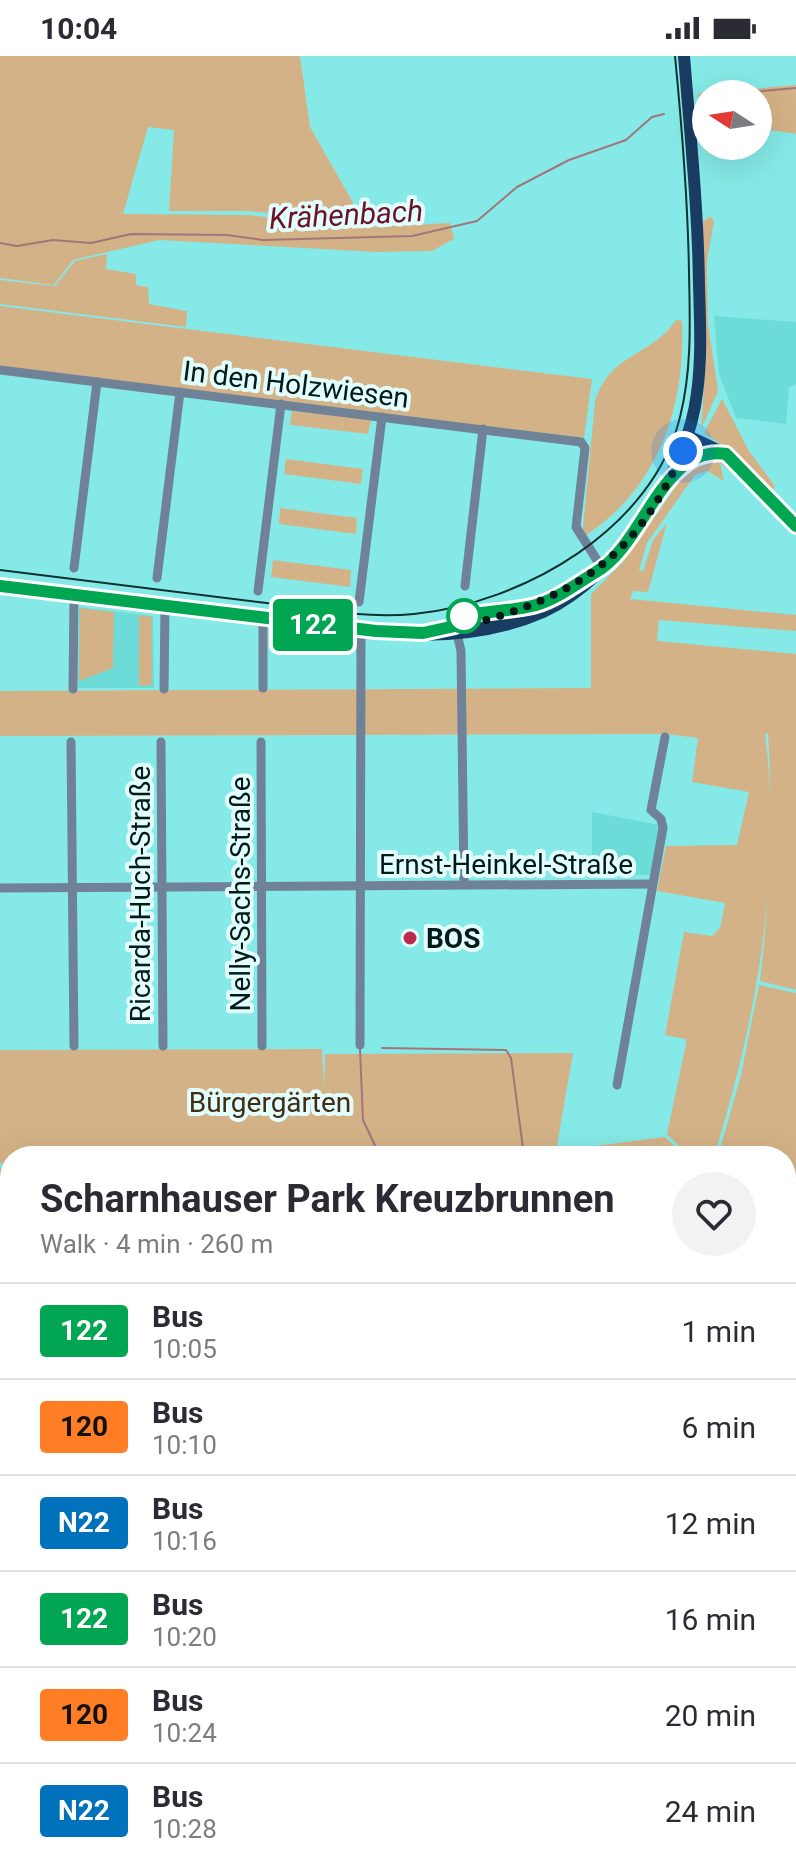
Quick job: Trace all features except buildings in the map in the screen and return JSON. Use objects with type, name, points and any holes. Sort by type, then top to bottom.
[{"type":"main road","points":[[0,586],[361,630],[423,633],[456,630],[524,610],[599,570],[641,522],[669,480],[688,436],[698,387],[700,322],[696,197],[684,56]]},
{"type":"main road","points":[[688,436],[726,454],[796,526]]},
{"type":"main road","points":[[669,480],[700,454],[726,454]]},
{"type":"street","name":"In den Holzwiesen","points":[[0,370],[571,440],[584,445],[575,524],[580,539],[599,570]]},
{"type":"street","points":[[74,568],[97,382]]},
{"type":"street","points":[[157,578],[180,392]]},
{"type":"street","points":[[258,591],[281,404]]},
{"type":"street","points":[[359,602],[382,417]]},
{"type":"street","points":[[465,586],[483,429]]},
{"type":"street","points":[[73,689],[74,595]]},
{"type":"street","points":[[164,689],[165,606]]},
{"type":"street","points":[[263,619],[263,688]]},
{"type":"street","points":[[360,1045],[361,630]]},
{"type":"street","points":[[456,630],[461,651],[464,884]]},
{"type":"street","points":[[617,1085],[663,825],[653,815],[652,808],[665,737]]},
{"type":"street","points":[[71,742],[74,1046]]},
{"type":"street","name":"Ricarda-Huch-Straße","points":[[161,742],[163,1046]]},
{"type":"street","name":"Nelly-Sachs-Straße","points":[[261,742],[262,1046]]},
{"type":"street","name":"Ernst-Heinkel-Straße","points":[[0,888],[464,884],[473,888],[652,884]]},
{"type":"shaded area","points":[[714,316],[796,322],[796,384],[789,387],[786,424],[736,418],[719,374]]},
{"type":"shaded area","points":[[79,607],[153,616],[154,688],[78,688]]},
{"type":"shaded area","points":[[592,812],[660,825],[650,875],[592,873]]},
{"type":"shaded area","points":[[479,857],[539,857],[540,877],[479,877]]},
{"type":"green space","points":[[0,56],[300,56],[310,127],[364,222],[248,211],[169,211],[174,130],[148,127],[123,214],[247,215],[371,227],[450,223],[454,239],[432,251],[376,252],[159,240],[73,260],[54,285],[0,278]]},
{"type":"green space","points":[[796,85],[796,134],[772,130],[772,87]]},
{"type":"green space","points":[[710,216],[714,221],[707,261],[708,324],[718,391],[701,429],[706,360],[703,222]]},
{"type":"green space","points":[[107,254],[106,269],[136,274],[136,285],[148,287],[149,304],[187,311],[186,327],[0,304],[0,280],[55,286],[75,261]]},
{"type":"green space","points":[[0,306],[592,379],[584,438],[0,367]]},
{"type":"green space","points":[[676,320],[682,321],[679,383],[663,442],[650,469],[632,493],[611,516],[586,535],[583,528],[595,402],[601,386],[620,364],[655,342]]},
{"type":"green space","points":[[722,399],[749,451],[775,486],[772,493],[727,448],[704,433]]},
{"type":"green space","points":[[292,411],[371,419],[368,434],[290,425]]},
{"type":"green space","points":[[699,458],[723,461],[740,479],[720,463],[724,481],[707,471],[695,475],[647,543],[639,571],[643,571],[653,540],[667,523],[648,592],[633,591],[630,599],[796,615],[796,631],[659,620],[657,641],[796,654],[796,990],[760,981],[767,902],[753,1001],[717,1146],[679,1146],[667,1134],[686,1044],[686,1039],[665,1035],[684,932],[712,936],[720,928],[725,903],[657,891],[666,846],[737,845],[749,792],[692,782],[698,738],[666,734],[0,736],[0,691],[591,688],[591,594],[627,558],[589,589],[657,514]],"holes":[[[765,734],[768,734],[770,765],[770,787]]]},
{"type":"green space","points":[[286,459],[363,469],[361,484],[284,474]]},
{"type":"green space","points":[[280,508],[357,518],[356,534],[279,524]]},
{"type":"green space","points":[[273,560],[351,570],[350,587],[271,577]]},
{"type":"green space","points":[[80,608],[114,612],[113,668],[79,681]]},
{"type":"green space","points":[[139,615],[152,617],[152,685],[139,686]]},
{"type":"green space","points":[[759,985],[796,993],[796,1146],[721,1146],[741,1075]]},
{"type":"green space","name":"Bürgergärten","points":[[322,1049],[324,1087],[325,1054],[573,1053],[557,1146],[0,1146],[0,1050]]},
{"type":"green space","points":[[665,1137],[674,1146],[595,1146]]},
{"type":"waterway","name":"Krähenbach","points":[[772,90],[796,88]]},
{"type":"waterway","name":"Krähenbach","points":[[0,243],[17,246],[53,240],[91,243],[131,234],[227,235],[263,240],[412,236],[477,221],[517,187],[569,160],[626,140],[652,117],[664,114]]},
{"type":"waterway","points":[[382,1048],[506,1050],[511,1058],[523,1146]]},
{"type":"waterway","points":[[360,1049],[363,1120],[375,1146]]},
{"type":"tram line","points":[[0,570],[336,612],[394,615],[456,607],[498,594],[539,576],[578,553],[613,526],[642,493],[665,457],[684,399],[690,309],[684,164],[675,56]]},
{"type":"bus line","name":"122","points":[[0,586],[353,630],[423,633],[430,629],[455,626],[463,616],[535,605],[597,572],[634,532],[669,480],[691,459],[707,452],[726,454],[796,526]]},
{"type":"place","name":"BOS","points":[[410,938]]},
{"type":"route","points":[[464,616],[468,625],[524,610],[597,572],[617,553],[648,513],[683,451]]}]
